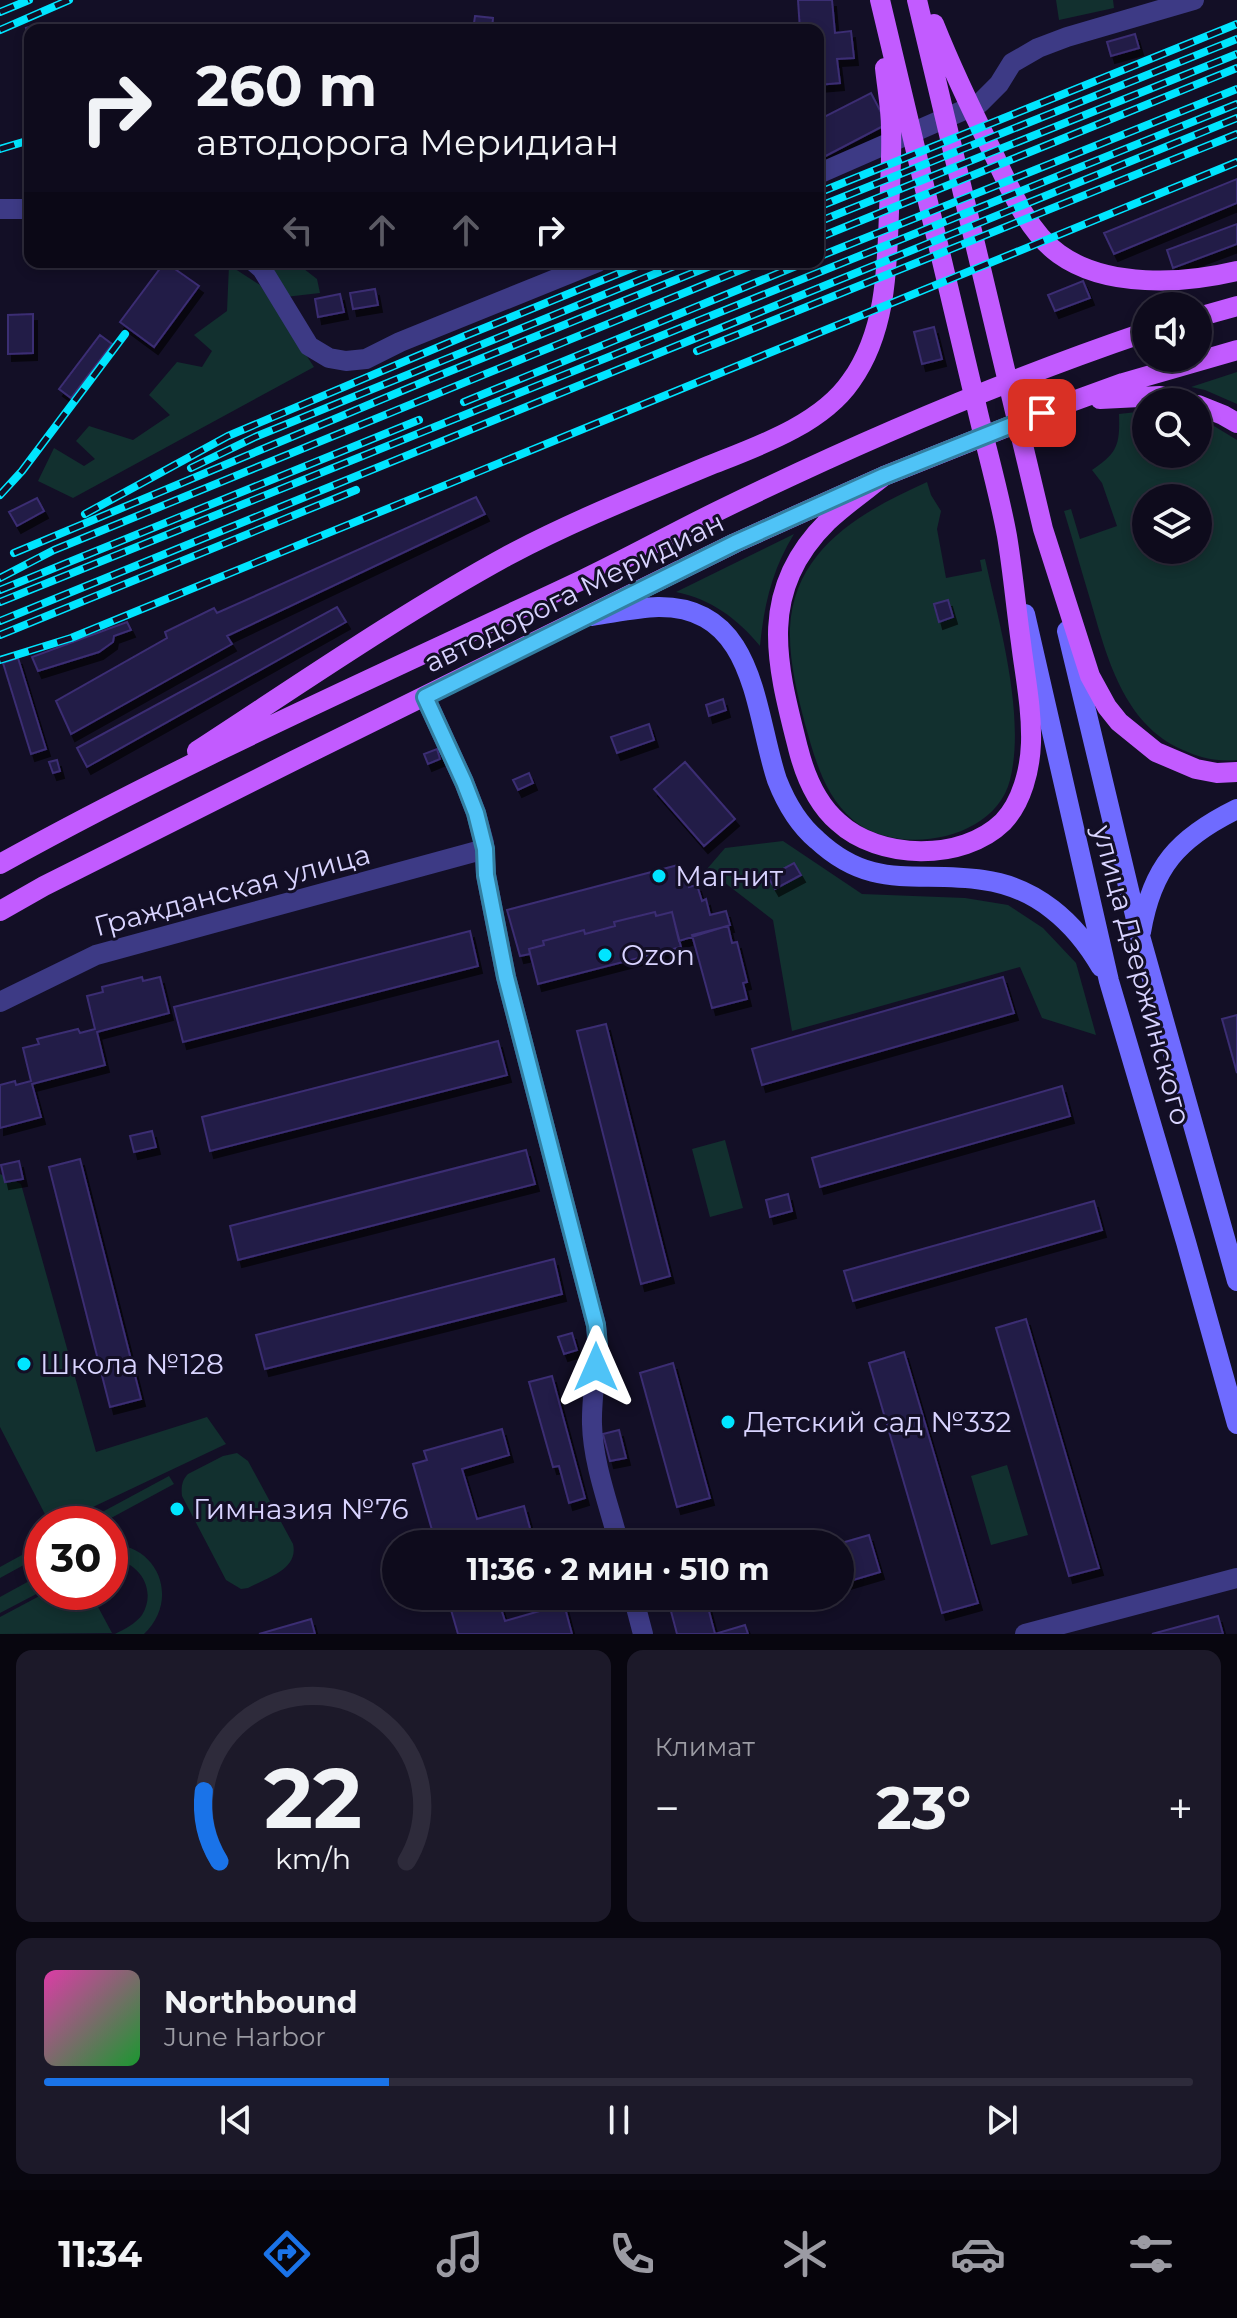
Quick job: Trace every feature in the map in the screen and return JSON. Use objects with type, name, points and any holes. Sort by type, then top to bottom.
[{"type":"main road","points":[[879,0],[1007,536],[1029,709],[1031,743],[1023,788],[1014,808],[1002,823],[979,839],[930,850],[897,850],[876,846],[838,823],[824,808],[803,766],[779,660],[777,636],[783,593],[790,574],[806,546],[831,519],[884,476]]},
{"type":"main road","points":[[127,797],[449,589],[558,530],[765,442],[822,411],[848,385],[862,362],[878,323],[887,256],[891,125],[879,0]]},
{"type":"main road","points":[[917,0],[1043,529],[1090,676],[1107,707],[1132,735],[1166,758],[1196,769],[1217,773],[1237,772]]},
{"type":"main road","points":[[924,0],[954,74],[1013,193],[1055,252],[1092,270],[1144,279],[1198,279],[1237,271]]},
{"type":"main road","points":[[1212,313],[1237,306]]},
{"type":"main road","name":"автодорога Меридиан","points":[[0,864],[127,797],[587,578],[718,511],[896,429],[1012,381],[1132,337]]},
{"type":"main road","name":"автодорога Меридиан","points":[[0,911],[44,886],[735,543],[884,476],[1068,403],[1123,383],[1237,350]]},
{"type":"main road","points":[[1068,403],[1132,397]]},
{"type":"main road","points":[[1212,411],[1237,423]]},
{"type":"main road","name":"улица Дзержинского","points":[[1043,529],[1140,936],[1237,1281]]},
{"type":"main road","name":"улица Дзержинского","points":[[1007,536],[1109,981],[1237,1424]]},
{"type":"main road","points":[[587,617],[658,607],[684,611],[713,623],[729,636],[745,663],[782,790],[797,819],[819,842],[843,861],[880,875],[983,880],[1026,893],[1050,906],[1077,931],[1109,981]]},
{"type":"main road","points":[[1140,936],[1150,894],[1174,853],[1189,836],[1237,809]]},
{"type":"street","points":[[824,171],[980,103],[999,84],[1012,63],[1038,48],[1194,0]]},
{"type":"street","points":[[0,209],[24,209]]},
{"type":"street","points":[[261,268],[309,346],[329,358],[346,361],[366,359],[400,342],[583,268]]},
{"type":"street","points":[[425,697],[476,813],[506,977],[596,1325],[598,1345],[592,1428],[615,1530]]},
{"type":"street","name":"Гражданская улица","points":[[0,1002],[96,955],[485,849]]},
{"type":"street","points":[[1025,1634],[1237,1578]]},
{"type":"street","points":[[637,1610],[643,1634]]},
{"type":"green space","points":[[1056,0],[1113,0],[1114,8],[1059,20]]},
{"type":"green space","points":[[229,268],[234,268],[260,285],[314,367],[73,498],[38,481],[54,448],[84,466],[95,459],[76,441],[89,426],[133,440],[170,415],[149,395],[177,362],[202,367],[212,351],[194,335],[227,311]]},
{"type":"green space","points":[[273,268],[303,268],[317,279],[320,293],[285,297]]},
{"type":"green space","points":[[1237,372],[1237,404],[1212,393],[1212,388],[1191,387]]},
{"type":"green space","points":[[1132,413],[1132,468],[1212,468],[1212,425],[1237,440],[1237,760],[1203,757],[1162,738],[1132,706],[1120,686],[1103,643],[1064,511],[1071,509],[1080,539],[1117,526],[1102,483],[1092,470],[1112,453],[1119,433],[1119,414]]},
{"type":"green space","points":[[927,482],[941,511],[937,529],[946,578],[982,571],[980,560],[985,559],[1009,670],[1015,727],[1010,780],[1001,801],[985,817],[965,829],[942,837],[918,840],[894,838],[872,831],[853,820],[828,788],[799,701],[792,665],[790,628],[794,600],[818,554],[857,520]]},
{"type":"green space","points":[[794,534],[770,588],[760,646],[743,627],[723,612],[701,600],[676,592]]},
{"type":"green space","points":[[783,841],[862,894],[965,898],[1008,905],[1043,928],[1076,963],[1096,1035],[1042,1018],[1020,967],[792,1031],[773,920],[707,869],[725,848]]},
{"type":"green space","points":[[725,1140],[743,1208],[710,1217],[692,1149]]},
{"type":"green space","points":[[0,1174],[21,1184],[96,1452],[207,1417],[226,1444],[95,1506],[41,1506],[0,1427]]},
{"type":"green space","points":[[237,1453],[248,1461],[293,1544],[294,1553],[280,1572],[241,1589],[226,1580],[182,1496],[183,1481],[188,1474],[223,1456]]},
{"type":"green space","points":[[1007,1465],[1028,1535],[991,1545],[971,1476]]},
{"type":"green space","points":[[169,1476],[174,1484],[128,1509],[128,1506],[113,1506]]},
{"type":"green space","points":[[128,1548],[152,1564],[159,1577],[161,1606],[144,1634],[115,1634],[133,1624],[146,1605],[146,1586],[137,1570],[129,1565]]},
{"type":"green space","points":[[24,1554],[24,1565],[0,1578],[0,1567]]},
{"type":"green space","points":[[24,1584],[24,1600],[0,1613],[0,1597]]},
{"type":"green space","points":[[24,1604],[24,1610],[100,1610],[112,1633],[0,1634],[0,1617]]},
{"type":"building","points":[[798,0],[832,0],[835,33],[851,31],[854,58],[837,59],[840,83],[824,84],[824,24],[800,24]]},
{"type":"building","points":[[475,16],[493,18],[492,24],[474,24]]},
{"type":"building","points":[[1135,34],[1139,48],[1111,56],[1107,42]]},
{"type":"building","points":[[871,93],[887,124],[824,157],[824,117]]},
{"type":"building","points":[[1237,179],[1237,203],[1114,254],[1104,233]]},
{"type":"building","points":[[1237,224],[1237,244],[1173,268],[1167,250]]},
{"type":"building","points":[[160,268],[174,268],[199,286],[154,347],[120,322]]},
{"type":"building","points":[[1083,281],[1090,298],[1055,311],[1048,295]]},
{"type":"building","points":[[375,289],[378,305],[353,309],[350,293]]},
{"type":"building","points":[[340,294],[344,312],[318,317],[315,299]]},
{"type":"building","points":[[33,314],[33,353],[8,354],[8,315]]},
{"type":"building","points":[[934,327],[942,359],[922,364],[914,332]]},
{"type":"building","points":[[100,335],[112,344],[71,398],[59,389]]},
{"type":"building","points":[[476,497],[485,514],[227,636],[232,644],[71,734],[56,701],[167,638],[165,632],[214,608],[217,613]]},
{"type":"building","points":[[37,498],[44,511],[17,526],[9,512]]},
{"type":"building","points":[[948,600],[953,617],[939,622],[934,604]]},
{"type":"building","points":[[337,607],[346,622],[87,767],[77,748]]},
{"type":"building","points":[[127,622],[131,630],[114,636],[113,642],[99,652],[38,671],[32,657]]},
{"type":"building","points":[[18,658],[46,749],[31,754],[3,663]]},
{"type":"building","points":[[723,699],[726,710],[709,716],[706,705]]},
{"type":"building","points":[[649,724],[654,740],[617,753],[611,737]]},
{"type":"building","points":[[437,749],[440,759],[428,764],[424,754]]},
{"type":"building","points":[[57,760],[60,771],[53,773],[49,762]]},
{"type":"building","points":[[685,762],[735,819],[704,846],[654,789]]},
{"type":"building","points":[[529,773],[533,783],[518,790],[513,780]]},
{"type":"building","points":[[794,863],[801,875],[775,889],[768,877]]},
{"type":"building","points":[[678,865],[680,873],[685,871],[689,887],[697,885],[702,901],[706,899],[710,915],[726,911],[730,925],[679,941],[672,912],[656,916],[655,912],[614,922],[615,926],[585,934],[584,930],[543,941],[544,945],[529,949],[530,954],[520,956],[507,910]]},
{"type":"building","points":[[655,912],[656,916],[672,912],[681,947],[538,984],[529,949],[544,945],[543,941],[584,930],[585,934],[615,926],[614,922]]},
{"type":"building","points":[[728,926],[732,943],[737,942],[747,982],[743,983],[747,999],[712,1008],[692,935]]},
{"type":"building","points":[[470,931],[478,966],[183,1042],[174,1007]]},
{"type":"building","points":[[142,977],[143,981],[160,977],[169,1013],[97,1032],[105,1065],[32,1084],[41,1117],[0,1128],[0,1085],[31,1081],[23,1048],[39,1044],[37,1039],[78,1029],[80,1033],[95,1029],[87,996],[103,992],[102,987]]},
{"type":"building","points":[[1003,977],[1014,1013],[762,1085],[752,1049]]},
{"type":"building","points":[[1237,1015],[1237,1073],[1222,1019]]},
{"type":"building","points":[[606,1024],[670,1276],[641,1284],[577,1031]]},
{"type":"building","points":[[498,1041],[507,1075],[210,1151],[202,1117]]},
{"type":"building","points":[[1062,1086],[1070,1116],[820,1187],[812,1158]]},
{"type":"building","points":[[152,1131],[156,1147],[134,1152],[130,1136]]},
{"type":"building","points":[[526,1150],[535,1184],[238,1260],[230,1226]]},
{"type":"building","points":[[80,1159],[141,1399],[110,1407],[49,1167]]},
{"type":"building","points":[[19,1161],[23,1179],[5,1182],[1,1165]]},
{"type":"building","points":[[788,1194],[792,1211],[770,1217],[766,1200]]},
{"type":"building","points":[[1094,1201],[1102,1230],[853,1301],[844,1271]]},
{"type":"building","points":[[554,1259],[562,1294],[265,1369],[256,1335]]},
{"type":"building","points":[[1026,1319],[1099,1568],[1069,1576],[996,1328]]},
{"type":"building","points":[[572,1333],[577,1350],[564,1354],[558,1337]]},
{"type":"building","points":[[904,1352],[978,1603],[942,1613],[869,1363]]},
{"type":"building","points":[[673,1363],[710,1498],[677,1507],[640,1373]]},
{"type":"building","points":[[552,1376],[585,1498],[569,1503],[559,1466],[553,1467],[529,1382]]},
{"type":"building","points":[[502,1429],[509,1455],[462,1469],[477,1519],[524,1506],[530,1530],[432,1530],[413,1464],[427,1460],[424,1451]]},
{"type":"building","points":[[619,1430],[626,1458],[610,1461],[603,1434]]},
{"type":"building","points":[[869,1535],[880,1572],[854,1580],[854,1539]]},
{"type":"building","points":[[451,1610],[501,1610],[505,1621],[543,1610],[566,1610],[572,1634],[458,1634]]},
{"type":"building","points":[[671,1610],[709,1610],[715,1634],[677,1634]]},
{"type":"building","points":[[1218,1616],[1223,1634],[1152,1634]]},
{"type":"building","points":[[311,1619],[315,1634],[259,1634]]},
{"type":"building","points":[[745,1625],[748,1634],[715,1634]]},
{"type":"railway","points":[[0,12],[29,0]]},
{"type":"railway","points":[[0,30],[69,0]]},
{"type":"railway","points":[[824,191],[1237,24]]},
{"type":"railway","points":[[824,205],[1237,39]]},
{"type":"railway","points":[[824,220],[1237,54]]},
{"type":"railway","points":[[824,236],[1237,68]]},
{"type":"railway","points":[[824,255],[1237,89]]},
{"type":"railway","points":[[0,602],[1237,104]]},
{"type":"railway","points":[[0,621],[1237,118]]},
{"type":"railway","points":[[697,351],[1237,134]]},
{"type":"railway","points":[[0,149],[24,142]]},
{"type":"railway","points":[[0,660],[71,638],[1237,162]]},
{"type":"railway","points":[[85,514],[228,436],[632,268]]},
{"type":"railway","points":[[191,468],[255,437],[669,268]]},
{"type":"railway","points":[[14,553],[705,268]]},
{"type":"railway","points":[[0,578],[54,550],[745,268]]},
{"type":"railway","points":[[464,402],[791,268]]},
{"type":"railway","points":[[0,495],[22,471],[125,334]]},
{"type":"railway","points":[[0,590],[419,420]]},
{"type":"railway","points":[[0,635],[356,490]]},
{"type":"place","name":"Магнит","points":[[659,876]]},
{"type":"place","name":"Ozon","points":[[605,955]]},
{"type":"place","name":"Школа №128","points":[[24,1364]]},
{"type":"place","name":"Детский cад №332","points":[[728,1422]]},
{"type":"place","name":"Гимназия №76","points":[[177,1509]]},
{"type":"route","points":[[596,1367],[596,1325],[506,977],[476,813],[425,697],[735,543],[884,476],[1042,413]]}]
